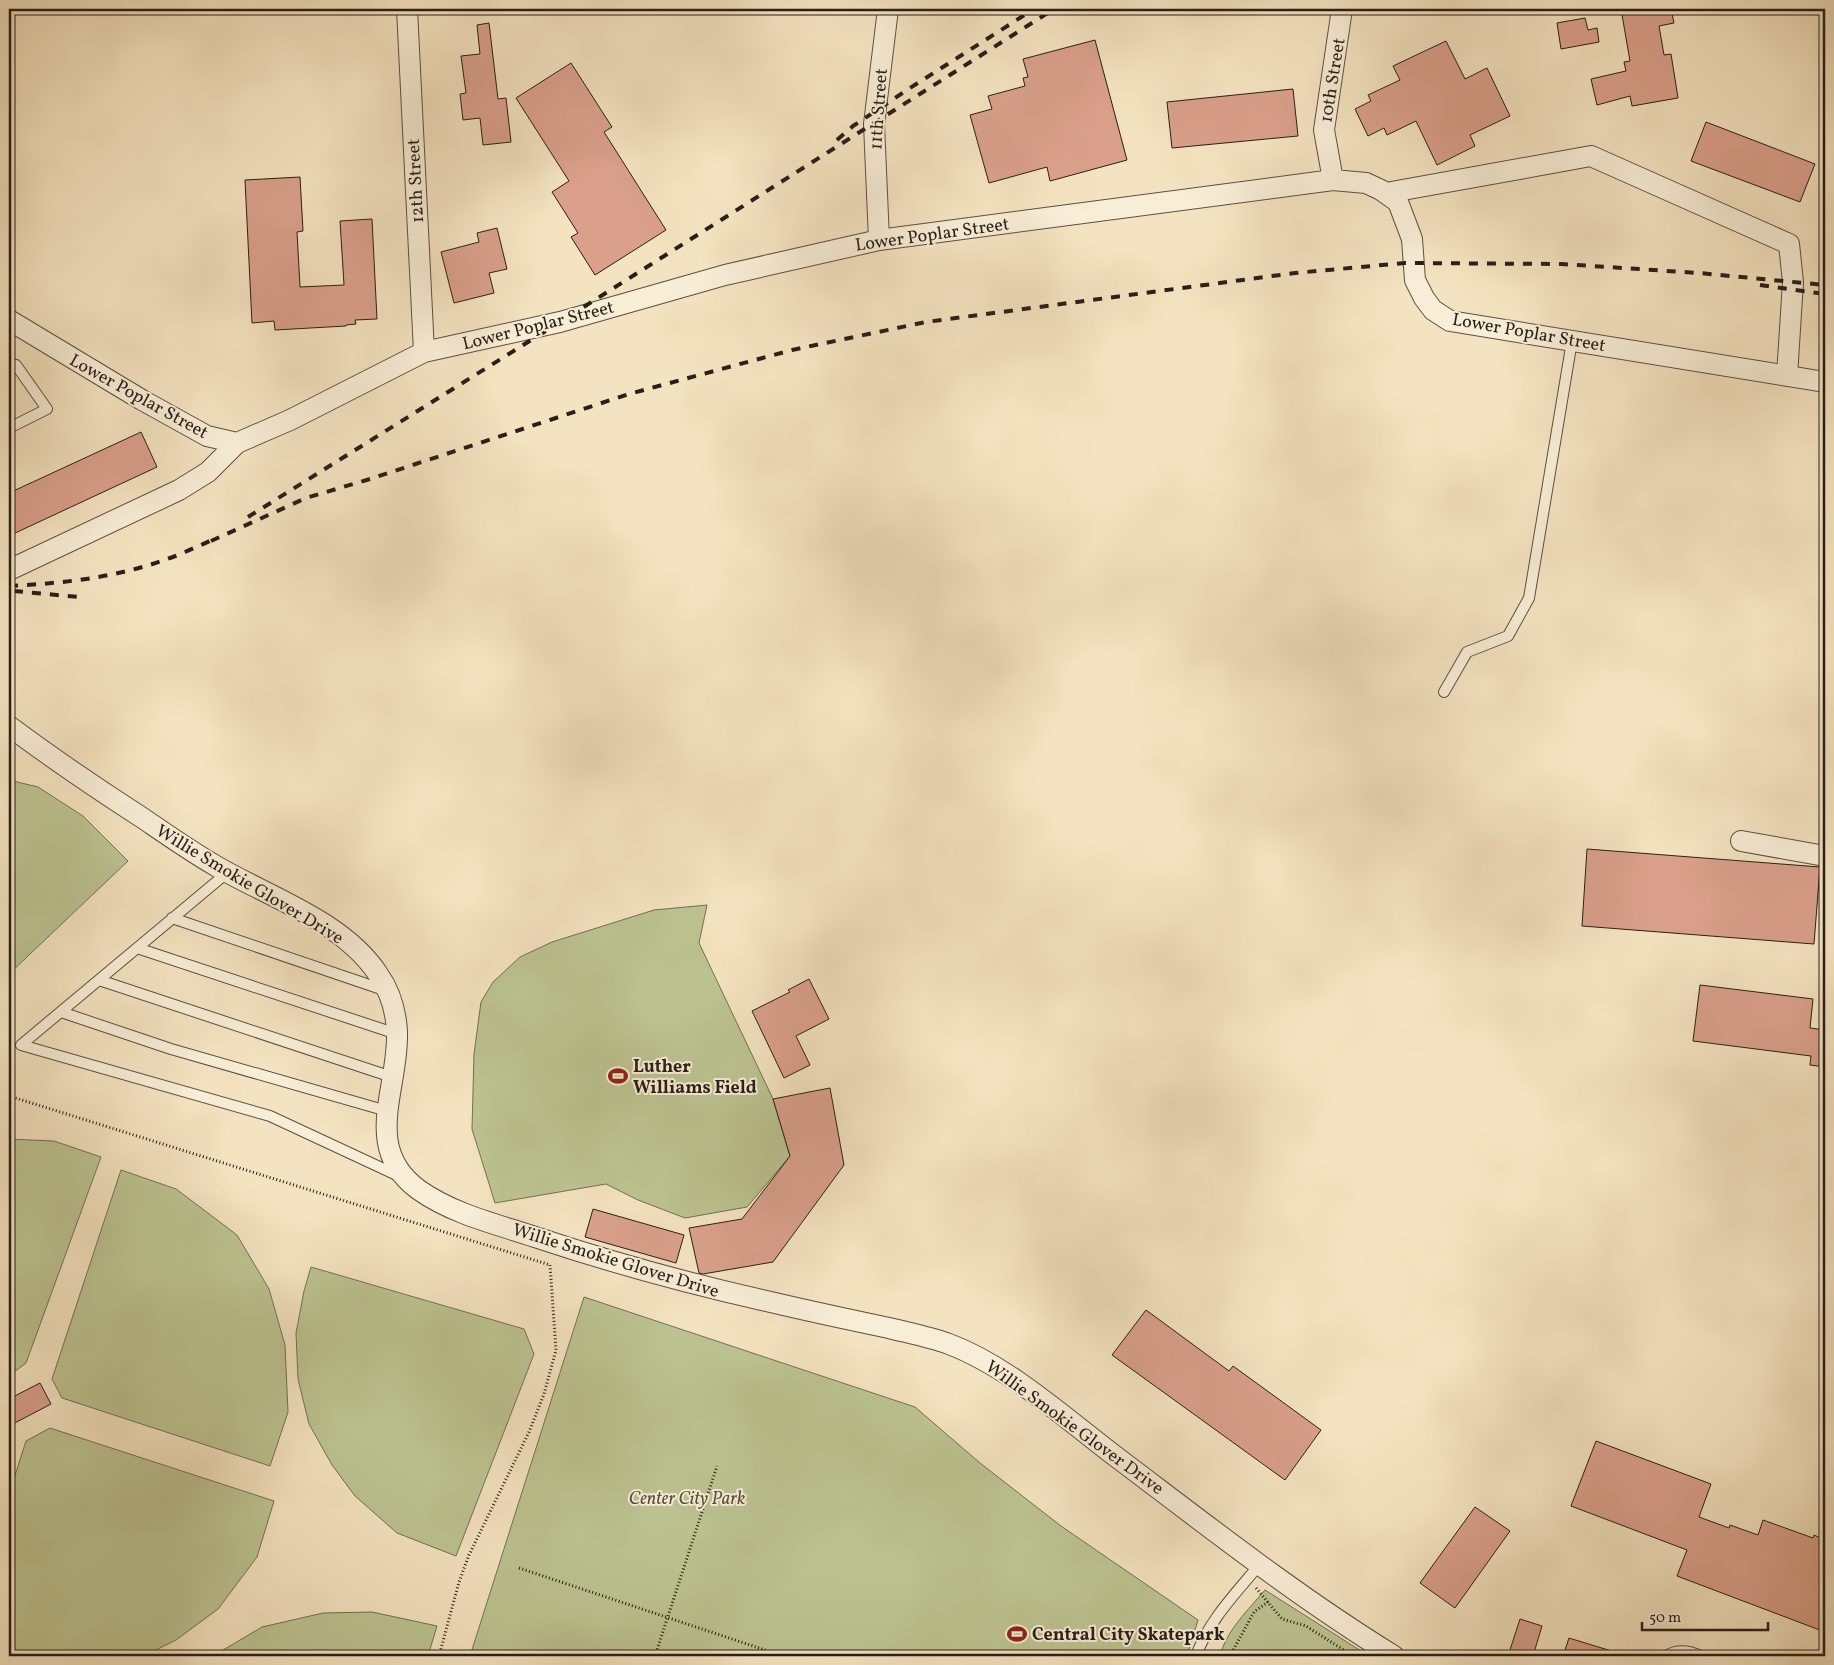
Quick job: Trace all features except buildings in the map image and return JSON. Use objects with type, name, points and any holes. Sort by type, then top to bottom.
[{"type":"street","name":"12th Street","points":[[407,9],[424,352]]},
{"type":"street","name":"11th Street","points":[[879,240],[874,124],[888,9]]},
{"type":"street","name":"10th Street","points":[[1333,180],[1324,130],[1342,9]]},
{"type":"street","points":[[1386,193],[1591,156],[1789,244],[1793,282],[1787,376]]},
{"type":"street","name":"Lower Poplar Street","points":[[9,320],[206,436],[237,443],[290,420],[424,352],[560,322],[725,275],[879,240],[1333,180],[1366,184],[1386,193],[1398,202],[1406,218],[1412,239],[1415,280],[1424,298],[1434,310],[1450,321],[1825,382]]},
{"type":"street","points":[[9,570],[179,490],[208,472],[237,443]]},
{"type":"street","name":"Willie Smokie Glover Drive","points":[[9,726],[60,764],[167,834],[228,872],[314,918],[363,954],[378,973],[388,992],[395,1012],[397,1034],[387,1111],[388,1146],[396,1165],[406,1179],[420,1191],[469,1215],[546,1240],[723,1292],[948,1343],[978,1357],[1027,1389],[1254,1571],[1394,1656]]},
{"type":"street","points":[[1741,841],[1825,856]]},
{"type":"lane","points":[[1444,692],[1467,652],[1508,636],[1528,598],[1572,341]]},
{"type":"lane","points":[[9,368],[16,366],[48,409],[9,428]]},
{"type":"lane","points":[[228,872],[21,1045],[270,1116],[406,1179]]},
{"type":"lane","points":[[172,918],[388,992]]},
{"type":"lane","points":[[137,948],[397,1034]]},
{"type":"lane","points":[[99,980],[392,1077]]},
{"type":"lane","points":[[61,1012],[171,1049],[387,1111]]},
{"type":"lane","points":[[1196,1656],[1220,1612],[1254,1571]]},
{"type":"lane","points":[[1666,1656],[1678,1652],[1691,1651],[1701,1656]]},
{"type":"path","points":[[9,1096],[550,1265]]},
{"type":"path","points":[[439,1656],[459,1582],[469,1555],[525,1440],[544,1394],[556,1350],[550,1265],[546,1240]]},
{"type":"path","points":[[655,1656],[717,1466]]},
{"type":"path","points":[[519,1568],[784,1656]]},
{"type":"path","points":[[1254,1571],[1268,1602],[1282,1619],[1306,1626],[1353,1656]]},
{"type":"path","points":[[1230,1656],[1254,1612],[1268,1602]]},
{"type":"green space","points":[[9,780],[38,787],[83,816],[128,861],[9,974]]},
{"type":"green space","name":"Luther Williams Field","points":[[707,905],[699,943],[773,1099],[790,1156],[747,1207],[685,1218],[638,1200],[606,1184],[495,1203],[472,1129],[474,1054],[481,1002],[493,982],[520,957],[552,942],[654,910]]},
{"type":"green space","points":[[9,1139],[54,1141],[101,1157],[26,1363],[9,1376]]},
{"type":"green space","points":[[121,1170],[176,1189],[237,1235],[269,1289],[285,1345],[288,1412],[270,1466],[62,1398],[52,1379]]},
{"type":"green space","points":[[311,1267],[524,1329],[534,1354],[456,1556],[397,1533],[355,1496],[332,1465],[309,1424],[298,1379],[296,1333],[304,1291]]},
{"type":"green space","name":"Center City Park","points":[[584,1297],[915,1407],[980,1463],[1061,1526],[1198,1620],[1187,1656],[470,1656]]},
{"type":"green space","points":[[50,1428],[274,1501],[257,1557],[218,1609],[176,1640],[144,1656],[9,1656],[9,1494],[26,1441]]},
{"type":"green space","points":[[1265,1590],[1369,1656],[1220,1656],[1227,1638],[1233,1629]]},
{"type":"green space","points":[[372,1612],[437,1626],[428,1656],[213,1656],[262,1627],[323,1613]]},
{"type":"railway","points":[[837,140],[853,126],[910,88],[1034,9]]},
{"type":"railway","points":[[248,517],[1054,9]]},
{"type":"railway","points":[[211,541],[306,498],[370,479],[629,394],[792,350],[926,322],[1295,273],[1405,263],[1562,264],[1699,273],[1825,285]]},
{"type":"railway","points":[[1760,285],[1825,294]]},
{"type":"railway","points":[[9,586],[54,583],[121,573],[164,560],[217,537]]},
{"type":"railway","points":[[14,591],[79,597]]},
{"type":"place","name":"Luther Williams Field","points":[[618,1076]]},
{"type":"place","name":"Central City Skatepark","points":[[1017,1634]]}]
